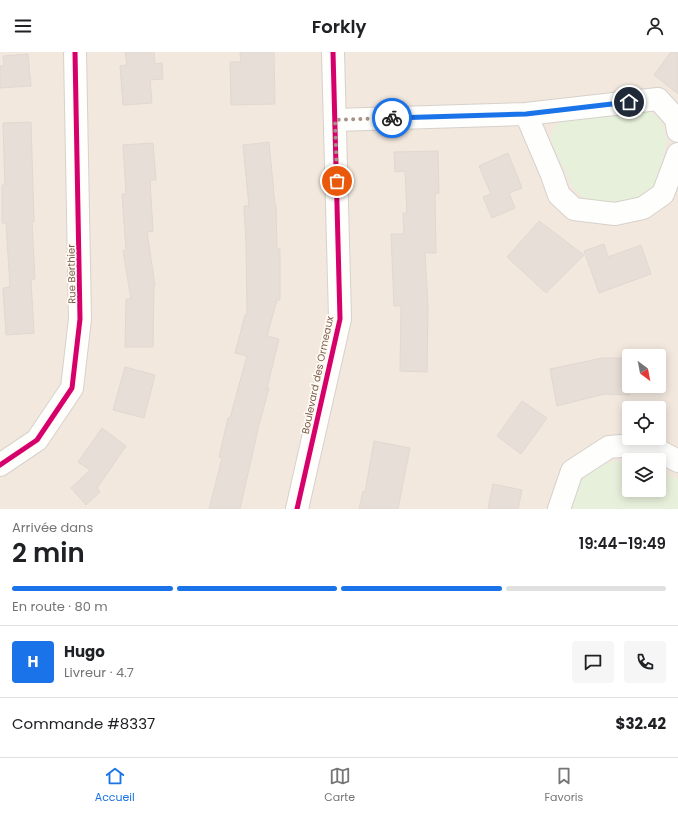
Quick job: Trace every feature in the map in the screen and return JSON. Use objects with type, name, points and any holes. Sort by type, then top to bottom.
[{"type":"street","name":"Rue Berthier","points":[[0,465],[37,440],[72,388],[80,319],[75,52]]},
{"type":"street","name":"Boulevard des Ormeaux","points":[[297,509],[340,319],[333,52]]},
{"type":"street","points":[[335,120],[526,114],[658,99],[676,119],[678,131]]},
{"type":"street","points":[[526,114],[559,195],[574,209],[615,214],[643,208],[662,194],[678,154]]},
{"type":"street","points":[[559,509],[572,471],[609,447],[646,444],[678,461]]},
{"type":"shaded area","points":[[0,52],[678,52],[678,509],[0,509]]},
{"type":"green space","points":[[647,109],[661,120],[667,141],[658,183],[647,194],[629,205],[601,205],[581,196],[572,186],[552,143],[553,129],[561,122]]},
{"type":"green space","points":[[617,461],[622,462],[622,497],[666,497],[666,475],[678,479],[678,509],[569,509],[575,487],[596,467]]},
{"type":"building","points":[[125,52],[154,52],[155,64],[162,63],[163,79],[150,80],[152,103],[123,105],[120,66],[127,65]]},
{"type":"building","points":[[240,52],[274,52],[275,104],[231,105],[230,62],[241,62]]},
{"type":"building","points":[[671,52],[678,52],[678,94],[654,75]]},
{"type":"building","points":[[28,54],[31,86],[0,88],[0,66],[4,66],[3,56]]},
{"type":"building","points":[[31,122],[34,222],[32,222],[35,279],[31,280],[34,333],[6,335],[3,288],[10,287],[6,223],[2,223],[2,185],[5,185],[3,123]]},
{"type":"building","points":[[269,142],[276,205],[277,249],[280,249],[280,300],[277,300],[267,336],[279,339],[267,388],[269,388],[240,509],[209,509],[222,458],[219,457],[228,418],[230,418],[247,356],[235,353],[245,315],[247,315],[244,206],[249,206],[243,145]]},
{"type":"building","points":[[153,143],[156,180],[150,180],[153,231],[147,232],[155,285],[153,347],[125,347],[126,299],[131,299],[123,251],[126,250],[122,194],[126,194],[123,145]]},
{"type":"building","points":[[438,151],[439,193],[435,194],[436,253],[425,253],[428,307],[427,372],[400,371],[401,306],[394,306],[391,234],[404,234],[403,213],[407,213],[405,171],[395,172],[394,152]]},
{"type":"building","points":[[508,153],[522,188],[509,193],[515,208],[492,218],[483,197],[491,194],[479,166]]},
{"type":"building","points":[[539,221],[584,255],[546,293],[507,257]]},
{"type":"building","points":[[604,244],[608,257],[641,245],[651,274],[599,293],[584,251]]},
{"type":"building","points":[[602,358],[622,358],[622,393],[629,393],[629,395],[604,394],[557,406],[550,369]]},
{"type":"building","points":[[125,367],[155,375],[144,418],[113,410]]},
{"type":"building","points":[[522,401],[547,418],[521,454],[497,436]]},
{"type":"building","points":[[102,428],[126,446],[97,488],[100,492],[86,505],[71,488],[90,470],[78,462]]},
{"type":"building","points":[[374,441],[410,448],[398,509],[359,509],[363,491],[365,492]]},
{"type":"building","points":[[493,484],[522,490],[518,509],[488,509]]},
{"type":"cycle path","points":[[0,465],[37,440],[72,388],[80,319],[75,52]]},
{"type":"cycle path","points":[[297,509],[340,319],[333,52]]},
{"type":"way so far","points":[[337,181],[335,120],[392,118]]},
{"type":"route","points":[[392,118],[526,114],[629,102]]}]
